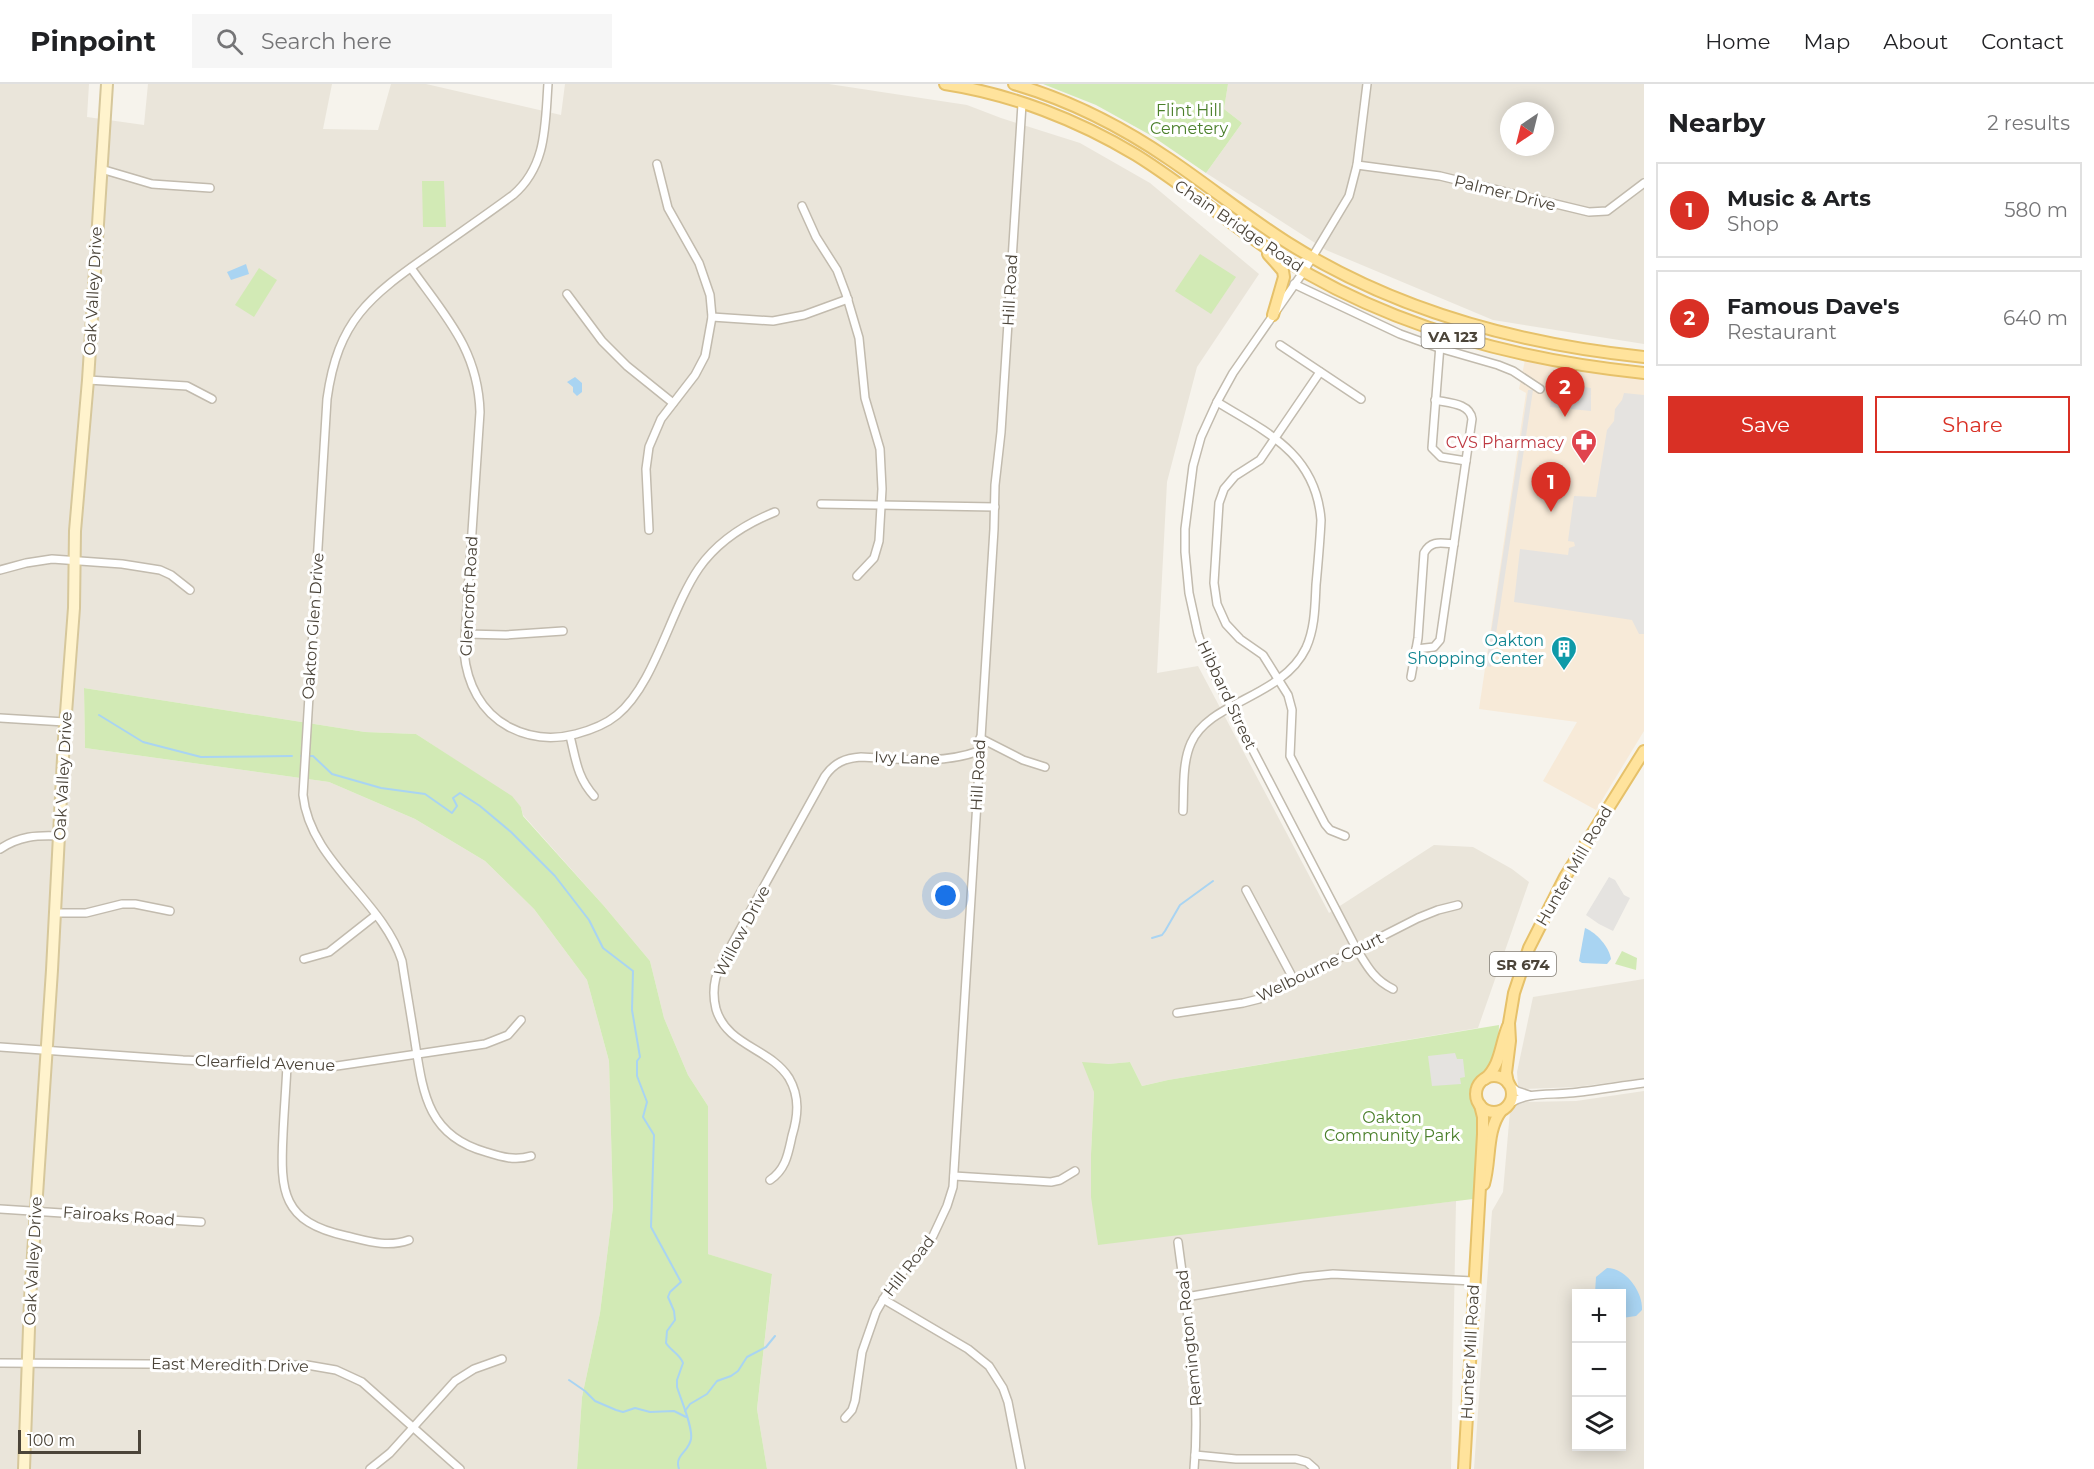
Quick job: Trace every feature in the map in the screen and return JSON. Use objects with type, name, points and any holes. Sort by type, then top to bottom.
[{"type":"main road","name":"Chain Bridge Road","points":[[945,84],[1022,104],[1073,123],[1135,155],[1261,244],[1304,271],[1368,304],[1441,332],[1518,354],[1644,373]]},
{"type":"main road","name":"Chain Bridge Road","points":[[1020,85],[1090,114],[1144,143],[1268,231],[1373,289],[1459,321],[1552,344],[1644,357]]},
{"type":"main road","points":[[1261,244],[1283,272],[1284,277],[1273,315]]},
{"type":"main road","name":"Hunter Mill Road","points":[[1464,1469],[1473,1281],[1484,1126],[1477,1091],[1498,1062],[1509,1023],[1514,993],[1538,927],[1588,838],[1644,751]]},
{"type":"main road","name":"Hunter Mill Road","points":[[1480,1199],[1487,1173],[1493,1125],[1512,1095],[1506,1073],[1510,1041],[1509,1023]]},
{"type":"main road","points":[[1485,1079],[1498,1077],[1508,1084]]},
{"type":"main road","points":[[1480,1105],[1489,1111],[1505,1107]]},
{"type":"street","name":"Oak Valley Drive","points":[[24,1469],[27,1364],[65,722],[74,608],[74,561],[107,84]]},
{"type":"street","name":"Oakton Glen Drive","points":[[531,1156],[507,1158],[474,1149],[450,1135],[433,1114],[422,1089],[402,960],[392,938],[376,915],[315,837],[307,820],[303,795],[330,377],[340,346],[356,318],[381,289],[513,195],[530,177],[542,150],[548,84]]},
{"type":"street","name":"Hibbard Street","points":[[1367,84],[1357,165],[1349,196],[1304,271],[1233,373],[1216,402],[1202,437],[1193,466],[1186,508],[1185,552],[1189,593],[1198,634],[1212,671],[1356,948],[1372,974],[1393,989]]},
{"type":"street","points":[[1020,85],[1022,104]]},
{"type":"street","name":"Hill Road","points":[[845,1418],[852,1410],[855,1401],[862,1352],[868,1331],[883,1299],[900,1274],[933,1236],[947,1206],[954,1176],[994,507],[1022,104]]},
{"type":"street","points":[[649,530],[646,469],[649,447],[661,419],[696,375],[705,356],[712,317],[710,295],[699,263],[668,208],[657,164]]},
{"type":"street","name":"Palmer Drive","points":[[1357,165],[1440,176],[1589,212],[1607,211],[1644,183]]},
{"type":"street","points":[[101,169],[152,184],[210,188]]},
{"type":"street","points":[[802,206],[816,237],[842,280],[859,338],[865,398],[880,449],[882,504],[877,551],[869,565],[857,576]]},
{"type":"street","name":"Glencroft Road","points":[[411,268],[466,348],[476,377],[480,412],[464,652],[473,690],[487,710],[507,726],[530,735],[555,738],[570,736],[604,724],[618,714],[630,703],[642,685],[676,610],[699,568],[724,541],[751,522],[775,512]]},
{"type":"street","points":[[1294,284],[1366,319],[1439,348],[1513,371],[1540,389]]},
{"type":"street","points":[[567,294],[602,341],[627,366],[673,403]]},
{"type":"street","points":[[712,317],[773,321],[804,315],[848,299]]},
{"type":"street","points":[[1441,332],[1431,445],[1440,457],[1466,461]]},
{"type":"street","points":[[1280,345],[1361,399]]},
{"type":"street","points":[[1320,372],[1260,460],[1229,482],[1221,495],[1214,583],[1217,604],[1226,624],[1240,639],[1263,655],[1279,679],[1291,704],[1290,756],[1325,824],[1330,830],[1345,836]]},
{"type":"street","points":[[88,380],[187,386],[212,399]]},
{"type":"street","points":[[1416,649],[1434,647],[1440,640],[1471,430],[1471,412],[1465,407],[1435,400]]},
{"type":"street","points":[[1183,811],[1186,758],[1191,742],[1204,724],[1279,679],[1296,664],[1305,649],[1311,634],[1321,520],[1317,496],[1308,473],[1293,454],[1275,439],[1216,402]]},
{"type":"street","points":[[821,504],[994,507]]},
{"type":"street","points":[[1411,677],[1416,649],[1424,553],[1434,543],[1454,544]]},
{"type":"street","points":[[0,570],[38,560],[145,567],[171,575],[190,590]]},
{"type":"street","points":[[466,634],[506,635],[563,631]]},
{"type":"street","points":[[0,718],[65,722]]},
{"type":"street","points":[[570,736],[579,775],[594,796]]},
{"type":"street","points":[[980,738],[1023,760],[1044,767]]},
{"type":"street","name":"Ivy Lane","points":[[835,764],[851,757],[946,760],[979,751]]},
{"type":"street","name":"Willow Drive","points":[[770,1180],[778,1175],[786,1160],[797,1118],[796,1095],[789,1078],[782,1069],[737,1039],[723,1024],[715,1004],[715,980],[721,964],[825,776],[835,764]]},
{"type":"street","points":[[0,849],[20,838],[40,835],[59,836]]},
{"type":"street","points":[[1246,890],[1295,982]]},
{"type":"street","points":[[55,913],[86,913],[122,904],[135,904],[170,911]]},
{"type":"street","name":"Welbourne Court","points":[[1177,1013],[1259,999],[1429,913],[1458,905]]},
{"type":"street","points":[[304,959],[317,957],[329,951],[376,915]]},
{"type":"street","name":"Clearfield Avenue","points":[[0,1047],[287,1065],[342,1066],[473,1046],[501,1039],[508,1035],[521,1020]]},
{"type":"street","points":[[287,1065],[281,1170],[285,1192],[291,1203],[306,1221],[327,1232],[390,1245],[409,1240]]},
{"type":"street","points":[[1505,1107],[1519,1098],[1644,1083]]},
{"type":"street","points":[[1508,1084],[1518,1092],[1532,1096]]},
{"type":"street","points":[[954,1176],[1051,1182],[1060,1180],[1075,1171]]},
{"type":"street","name":"Fairoaks Road","points":[[0,1209],[201,1222]]},
{"type":"street","name":"Remington Road","points":[[1178,1242],[1196,1380],[1194,1469]]},
{"type":"street","points":[[1186,1297],[1333,1274],[1473,1281]]},
{"type":"street","points":[[883,1299],[968,1349],[989,1366],[1003,1388],[1008,1402],[1021,1469]]},
{"type":"street","points":[[370,1469],[390,1453],[455,1382],[465,1374],[502,1359]]},
{"type":"street","name":"East Meredith Drive","points":[[0,1363],[322,1366],[362,1382],[460,1469]]},
{"type":"street","points":[[1195,1455],[1236,1459],[1296,1458],[1307,1462],[1315,1469]]},
{"type":"shaded area","points":[[0,84],[89,84],[87,117],[144,125],[148,84],[332,84],[323,129],[378,130],[391,84],[426,84],[561,115],[565,84],[829,84],[967,105],[1080,143],[1150,183],[1259,274],[1197,367],[1167,482],[1157,673],[1198,666],[1329,913],[1434,845],[1473,847],[1512,869],[1529,882],[1478,1028],[1142,1086],[1130,1062],[1108,1064],[1094,1092],[1091,1154],[1098,1244],[1456,1201],[1451,1469],[767,1469],[757,1409],[772,1275],[708,1254],[708,1106],[688,1075],[664,1018],[650,961],[523,815],[521,807],[512,797],[416,734],[365,732],[84,688],[85,748],[329,782],[415,819],[485,861],[534,909],[587,980],[609,1061],[613,1207],[600,1313],[582,1397],[577,1469],[0,1469]]},
{"type":"shaded area","points":[[1228,84],[1644,84],[1644,344],[1493,320],[1326,250],[1206,173],[1242,123],[1224,109]]},
{"type":"shaded area","points":[[1525,360],[1644,379],[1644,731],[1596,810],[1543,781],[1577,722],[1479,709],[1526,393],[1519,389]]},
{"type":"shaded area","points":[[1558,383],[1591,388],[1591,411],[1550,407],[1551,400],[1558,391]]},
{"type":"shaded area","points":[[1528,390],[1533,390],[1491,667],[1486,666]]},
{"type":"shaded area","points":[[1624,393],[1644,395],[1644,634],[1639,634],[1632,620],[1514,602],[1520,549],[1568,555],[1569,548],[1575,546],[1574,542],[1568,541],[1574,496],[1596,497],[1607,430],[1614,421],[1615,409]]},
{"type":"shaded area","points":[[1609,877],[1615,880],[1624,895],[1630,898],[1613,931],[1586,915]]},
{"type":"shaded area","points":[[1644,979],[1644,1078],[1576,1087],[1524,1089],[1518,1086],[1517,1072],[1533,997]]},
{"type":"shaded area","points":[[1455,1053],[1457,1059],[1463,1059],[1465,1077],[1460,1078],[1461,1084],[1432,1086],[1428,1056]]},
{"type":"shaded area","points":[[1644,1091],[1644,1469],[1474,1469],[1492,1211],[1503,1192],[1510,1111],[1523,1102],[1576,1101]]},
{"type":"green space","name":"Flint Hill Cemetery","points":[[1043,84],[1228,84],[1224,109],[1242,123],[1206,173],[1152,136],[1096,105]]},
{"type":"green space","points":[[422,181],[444,181],[446,227],[423,227]]},
{"type":"green space","points":[[1200,254],[1236,277],[1211,314],[1175,291]]},
{"type":"green space","points":[[259,268],[277,280],[254,317],[235,305]]},
{"type":"green space","points":[[84,688],[365,732],[416,734],[512,796],[521,807],[523,816],[650,961],[664,1018],[688,1075],[708,1106],[708,1254],[772,1274],[757,1409],[767,1469],[577,1469],[582,1397],[600,1313],[613,1207],[609,1061],[587,980],[534,909],[485,861],[415,819],[329,782],[85,748]]},
{"type":"green space","points":[[1622,951],[1637,958],[1636,970],[1615,964]]},
{"type":"green space","name":"Oakton Community Park","points":[[1499,1025],[1498,1047],[1486,1074],[1475,1082],[1473,1101],[1478,1108],[1482,1124],[1473,1199],[1098,1245],[1091,1197],[1094,1092],[1082,1062],[1108,1064],[1130,1062],[1142,1086]]},
{"type":"water","points":[[246,264],[249,274],[231,280],[227,272]]},
{"type":"water","points":[[575,377],[582,383],[582,392],[577,396],[573,392],[573,387],[567,382]]},
{"type":"water","points":[[1585,928],[1594,933],[1605,945],[1611,959],[1607,964],[1579,961]]},
{"type":"water","points":[[1607,1268],[1621,1272],[1632,1282],[1640,1296],[1642,1310],[1636,1316],[1626,1317],[1626,1289],[1595,1289],[1596,1277]]},
{"type":"waterway","points":[[99,715],[143,742],[201,757],[292,756]]},
{"type":"waterway","points":[[301,756],[313,756],[332,774],[381,788],[425,794],[452,813],[457,806],[453,798],[460,793],[480,806],[511,832],[555,876],[589,920],[603,948],[633,971],[632,1010],[640,1057],[637,1061],[637,1076],[647,1102],[643,1117],[654,1135],[651,1227],[681,1282],[668,1297],[675,1320],[667,1331],[666,1343],[683,1363],[677,1387],[691,1434],[690,1443],[678,1460],[679,1469]]},
{"type":"waterway","points":[[1152,938],[1162,935],[1180,905],[1213,881]]},
{"type":"waterway","points":[[685,1411],[690,1404],[707,1394],[717,1381],[738,1371],[747,1357],[766,1347],[775,1336]]},
{"type":"waterway","points":[[569,1380],[595,1401],[616,1410],[623,1412],[635,1408],[650,1412],[674,1411],[686,1417]]},
{"type":"place","name":"Famous Dave's","points":[[1565,417]]},
{"type":"place","name":"CVS Pharmacy","points":[[1584,465]]},
{"type":"place","name":"Music & Arts","points":[[1551,512]]},
{"type":"place","name":"Oakton Shopping Center","points":[[1564,672]]}]
